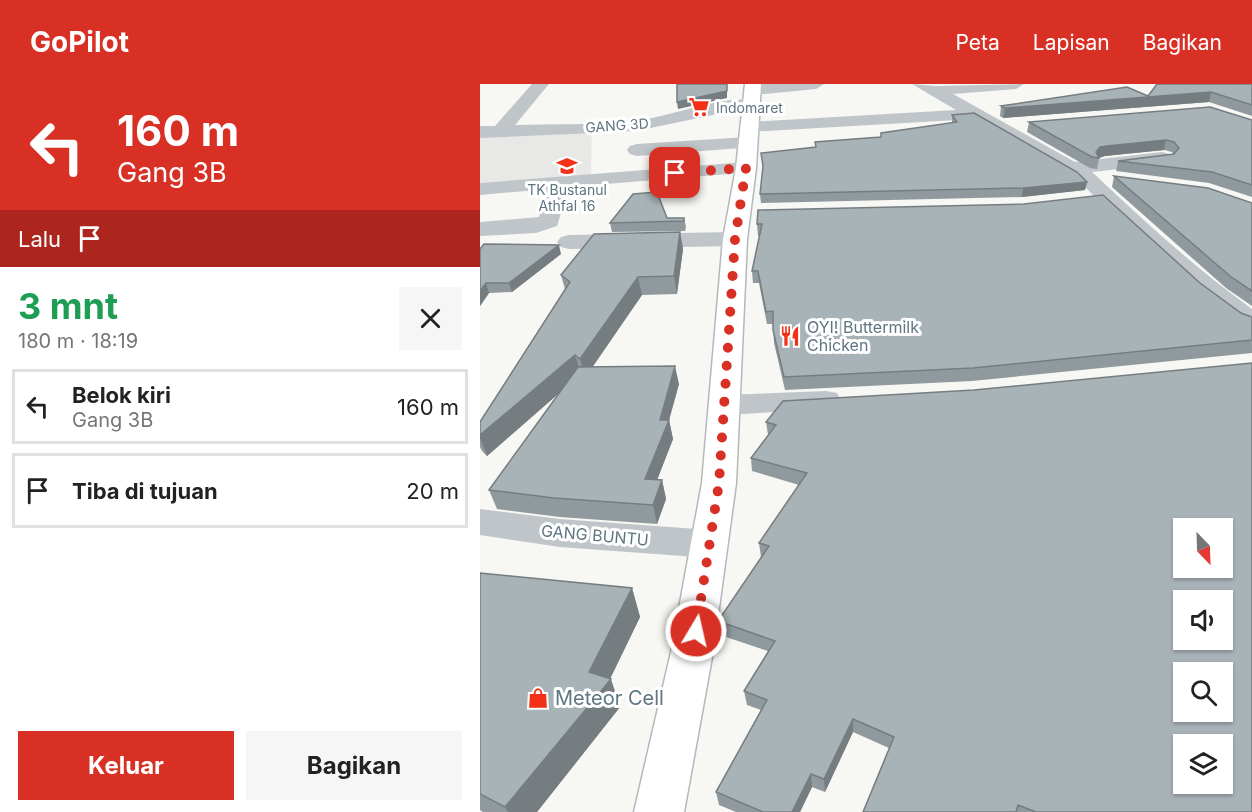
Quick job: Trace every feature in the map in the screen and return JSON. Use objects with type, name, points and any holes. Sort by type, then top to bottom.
[{"type":"main road","points":[[659,812],[692,652],[719,483],[745,222],[750,120]]},
{"type":"street","points":[[500,131],[541,84]]},
{"type":"street","points":[[480,189],[559,184],[605,177],[750,120],[816,84]]},
{"type":"street","points":[[928,88],[1016,84]]},
{"type":"street","points":[[928,88],[1078,171],[1216,295],[1252,322]]},
{"type":"street","name":"GANG 3D","points":[[480,132],[636,126],[732,106],[750,120]]},
{"type":"street","points":[[637,150],[750,120],[975,114]]},
{"type":"street","points":[[1000,126],[1035,123]]},
{"type":"street","points":[[1078,171],[1164,158]]},
{"type":"street","points":[[1078,171],[1139,181]]},
{"type":"street","points":[[485,234],[536,226],[549,221],[559,184]]},
{"type":"street","points":[[1076,201],[1106,197]]},
{"type":"street","points":[[569,242],[745,222]]},
{"type":"street","points":[[725,405],[855,399]]},
{"type":"street","name":"GANG BUNTU","points":[[480,522],[560,533],[710,544]]},
{"type":"shaded area","points":[[592,128],[591,177],[555,190],[480,193],[480,138],[486,133]]},
{"type":"building","points":[[677,84],[727,84],[727,91],[677,102]]},
{"type":"building","points":[[1157,84],[1252,84],[1252,105],[1211,92],[1005,108],[1001,106],[1127,87],[1148,96]]},
{"type":"building","points":[[1210,107],[1252,120],[1252,185],[1212,172],[1118,161],[1174,154],[1179,148],[1174,142],[1166,140],[1100,147],[1096,152],[1099,158],[1092,157],[1029,122]]},
{"type":"building","points":[[974,113],[1077,172],[1087,182],[1023,188],[760,194],[763,166],[761,153],[816,147],[815,142],[881,137],[881,133],[957,122],[952,115]]},
{"type":"building","points":[[1114,176],[1208,188],[1252,203],[1252,291],[1230,276]]},
{"type":"building","points":[[657,192],[667,218],[684,218],[684,221],[610,223],[633,194]]},
{"type":"building","points":[[1103,195],[1200,283],[1241,313],[1252,317],[1252,340],[973,368],[784,377],[773,330],[773,311],[766,312],[758,271],[752,271],[762,224],[757,224],[758,210],[1024,204]]},
{"type":"building","points":[[680,232],[674,276],[638,277],[580,359],[575,355],[480,435],[480,422],[570,282],[561,275],[594,234]]},
{"type":"building","points":[[484,244],[559,245],[509,283],[486,283],[480,291],[480,249]]},
{"type":"building","points":[[1252,363],[1252,812],[1036,812],[1018,805],[1016,812],[863,812],[894,737],[853,719],[824,779],[811,774],[792,812],[763,812],[716,792],[767,700],[744,691],[775,641],[718,621],[769,546],[759,543],[807,473],[751,458],[776,425],[766,422],[783,401],[974,390]]},
{"type":"building","points":[[675,366],[660,420],[669,420],[645,479],[662,480],[653,505],[554,498],[489,490],[578,367]]},
{"type":"building","name":"Meteor Cell","points":[[480,573],[632,588],[589,672],[611,679],[505,807],[480,794]]},
{"type":"place","name":"Indomaret","points":[[699,107]]},
{"type":"place","name":"TK Bustanul Athfal 16","points":[[567,166]]},
{"type":"place","name":"OYI! Buttermilk Chicken","points":[[790,336]]},
{"type":"place","name":"Meteor Cell","points":[[538,698]]},
{"type":"route","points":[[675,173],[746,168],[735,239],[719,483],[696,631]]}]
